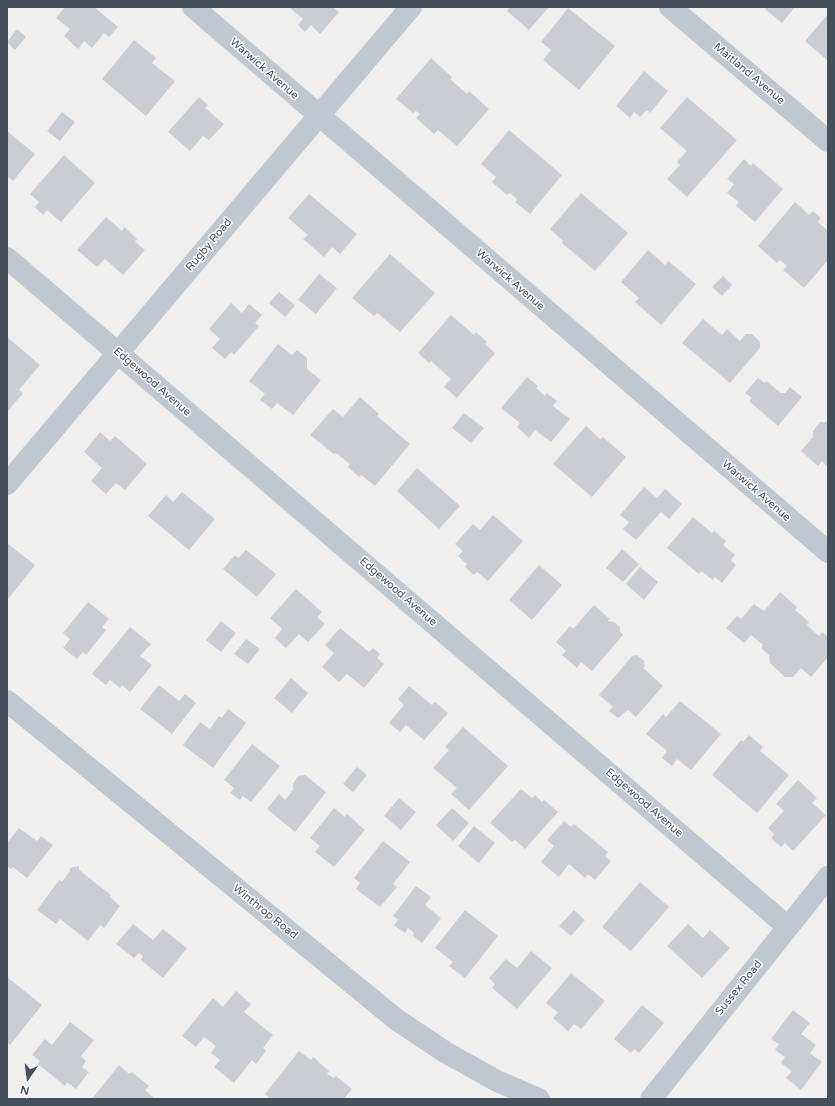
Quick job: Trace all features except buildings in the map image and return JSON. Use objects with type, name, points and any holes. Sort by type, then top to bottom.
[{"type":"street","name":"Warwick Avenue","points":[[193,7],[828,552]]},
{"type":"street","name":"Rugby Road","points":[[7,484],[411,7]]},
{"type":"street","name":"Maitland Avenue","points":[[670,7],[828,141]]},
{"type":"street","name":"Edgewood Avenue","points":[[7,258],[788,927]]},
{"type":"street","name":"Winthrop Road","points":[[7,701],[397,1020],[445,1052],[497,1080],[539,1099]]},
{"type":"street","name":"Sussex Road","points":[[651,1099],[828,877]]}]
